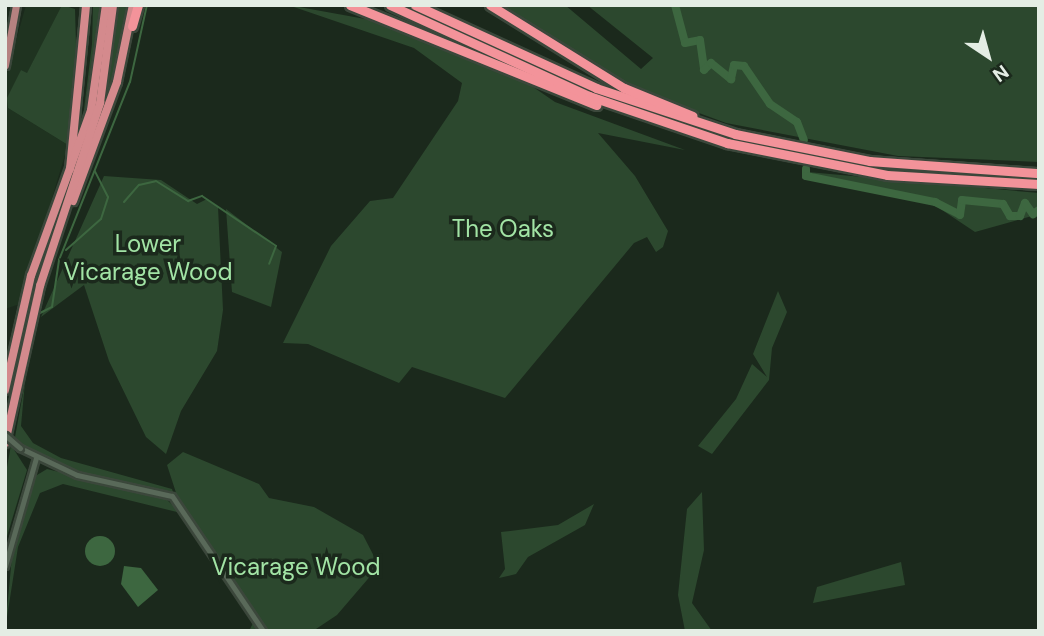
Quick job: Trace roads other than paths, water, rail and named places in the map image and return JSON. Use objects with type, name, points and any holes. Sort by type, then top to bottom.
[{"type":"highway","points":[[71,172],[86,5]]},
{"type":"highway","points":[[5,390],[32,276],[71,172],[96,90],[106,5]]},
{"type":"highway","points":[[5,443],[51,248],[100,103],[113,5]]},
{"type":"highway","points":[[51,248],[96,145],[132,26],[135,5]]},
{"type":"highway","points":[[350,5],[484,48]]},
{"type":"highway","points":[[390,5],[589,96],[704,137]]},
{"type":"highway","points":[[415,5],[597,88],[706,125],[870,161],[1039,173]]},
{"type":"highway","points":[[490,5],[624,88],[706,125]]},
{"type":"highway","points":[[372,12],[619,114],[704,137],[863,172],[1039,184]]},
{"type":"main road","points":[[5,65],[16,5]]},
{"type":"street","points":[[5,435],[37,458],[77,475],[172,495],[263,631]]},
{"type":"street","points":[[5,566],[37,458]]},
{"type":"waterway","points":[[40,313],[52,307],[59,260],[130,82],[147,5]]},
{"type":"waterway","points":[[675,5],[685,43],[700,40],[704,70],[711,63],[731,79],[734,65],[744,66],[770,104],[797,122],[804,140]]},
{"type":"waterway","points":[[806,169],[806,176],[935,202],[960,215],[962,200],[1003,204],[1010,216],[1020,216],[1025,203],[1033,214],[1039,210]]},
{"type":"waterway","points":[[66,250],[101,219],[108,197],[95,171]]},
{"type":"waterway","points":[[124,202],[139,185],[156,181],[188,201],[202,196],[276,246],[269,264]]},
{"type":"park label","name":"The Oaks","points":[[503,229]]},
{"type":"park label","name":"Lower Vicarage Wood","points":[[148,258]]},
{"type":"park label","name":"Vicarage Wood","points":[[296,567]]}]
